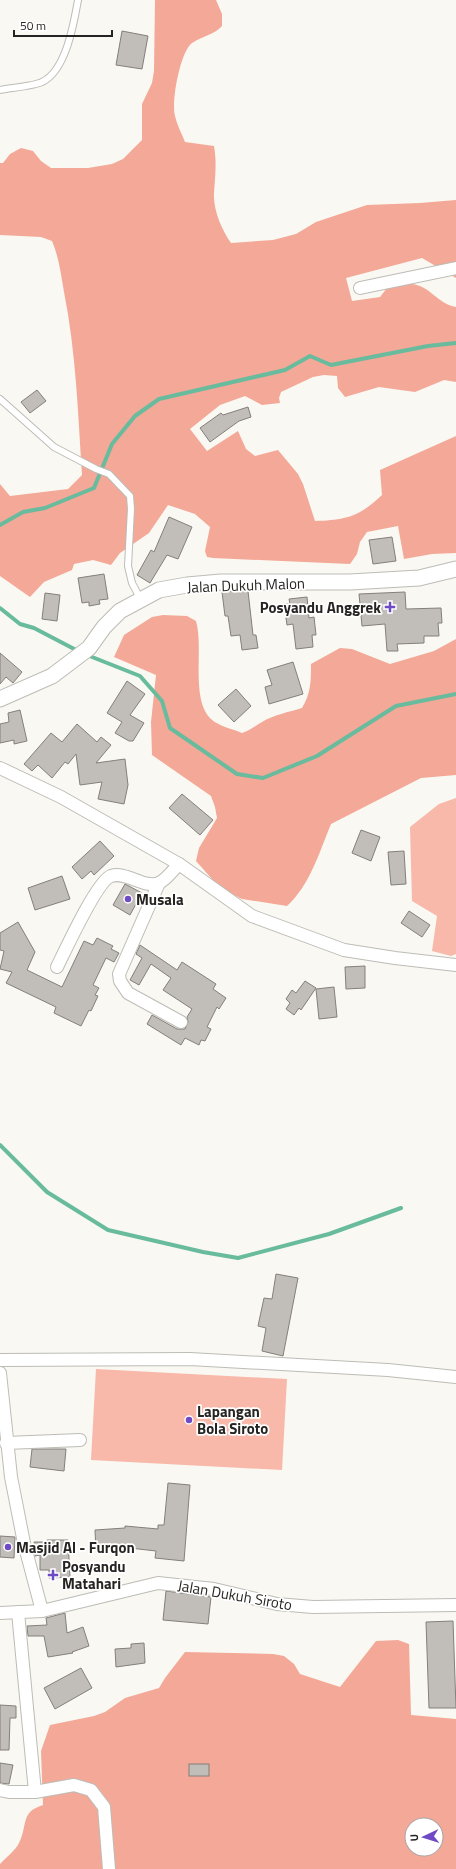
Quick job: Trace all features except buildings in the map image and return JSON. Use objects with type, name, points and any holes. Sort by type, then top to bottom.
[{"type":"street","points":[[360,288],[456,268]]},
{"type":"street","name":"Jalan Dukuh Malon","points":[[0,699],[52,676],[84,652],[104,627],[120,611],[159,590],[187,585],[222,582],[350,582],[413,578],[456,569]]},
{"type":"street","points":[[0,768],[61,797],[179,864],[252,916],[344,950],[456,965]]},
{"type":"street","points":[[179,864],[159,883],[119,974],[120,981],[128,993],[181,1022]]},
{"type":"street","points":[[57,967],[77,925],[106,879],[117,875],[150,884],[159,883]]},
{"type":"street","points":[[0,1360],[190,1359],[388,1370],[456,1377]]},
{"type":"street","points":[[0,1373],[6,1443],[11,1477],[24,1543],[42,1611]]},
{"type":"street","points":[[6,1443],[80,1440]]},
{"type":"street","name":"Jalan Dukuh Siroto","points":[[0,1613],[42,1611],[158,1583],[214,1589],[278,1604],[313,1607],[456,1605]]},
{"type":"street","points":[[18,1612],[35,1792]]},
{"type":"street","points":[[0,1790],[9,1792],[35,1792],[74,1785],[91,1790],[104,1807],[109,1869]]},
{"type":"lane","points":[[0,90],[42,82],[57,68],[70,39],[78,0]]},
{"type":"lane","points":[[0,399],[54,447],[96,469],[109,474],[130,496],[132,509],[128,566],[132,583],[141,600]]},
{"type":"shaded area","points":[[155,0],[216,0],[222,14],[222,26],[219,29],[192,43],[188,48],[180,66],[175,89],[174,109],[177,123],[185,142],[214,146],[216,164],[214,193],[215,206],[221,226],[231,243],[273,240],[296,234],[316,222],[367,205],[456,200],[456,278],[422,258],[346,278],[352,301],[380,297],[387,288],[412,284],[424,288],[444,302],[456,307],[456,382],[444,380],[415,392],[379,387],[345,397],[338,388],[337,376],[324,375],[313,377],[281,392],[279,398],[280,403],[262,405],[245,396],[220,405],[190,429],[207,451],[238,431],[246,449],[255,456],[278,450],[298,474],[303,484],[315,521],[335,520],[359,513],[382,495],[380,470],[456,436],[456,553],[432,554],[404,559],[398,526],[367,532],[360,542],[357,554],[350,564],[207,557],[205,551],[210,527],[195,514],[168,505],[149,533],[120,553],[111,565],[93,560],[74,564],[72,570],[44,582],[30,597],[0,576],[0,484],[10,496],[68,489],[82,475],[74,360],[58,260],[52,241],[41,237],[0,235],[0,163],[3,163],[10,154],[21,148],[33,151],[41,161],[51,168],[88,168],[112,164],[123,159],[142,140],[142,104],[152,83],[154,71]]},
{"type":"shaded area","points":[[163,615],[187,616],[196,621],[199,645],[199,686],[201,699],[205,710],[214,721],[242,733],[271,717],[302,708],[310,687],[311,664],[340,648],[352,649],[390,664],[434,651],[456,639],[456,775],[421,778],[331,824],[308,878],[295,898],[287,906],[242,899],[220,888],[196,861],[199,848],[217,818],[211,796],[152,755],[151,722],[156,675],[114,657],[124,635],[152,617]]},
{"type":"shaded area","points":[[456,798],[456,954],[451,956],[432,951],[437,916],[412,901],[410,827],[439,804]]},
{"type":"shaded area","name":"Lapangan Bola Siroto","points":[[96,1369],[287,1379],[282,1470],[91,1460]]},
{"type":"shaded area","points":[[398,1640],[409,1644],[411,1715],[456,1719],[456,1869],[0,1869],[0,1864],[19,1843],[28,1815],[31,1811],[43,1805],[41,1751],[50,1725],[94,1716],[105,1712],[125,1698],[159,1688],[185,1652],[273,1654],[284,1656],[294,1664],[300,1674],[340,1687],[376,1641]]},
{"type":"waterway","points":[[0,525],[23,512],[45,508],[94,488],[112,444],[135,416],[159,399],[285,370],[310,356],[331,365],[428,346],[456,343]]},
{"type":"waterway","points":[[0,608],[20,624],[34,628],[78,651]]},
{"type":"waterway","points":[[87,655],[140,676],[162,701],[170,728],[237,774],[263,778],[317,756],[396,706],[456,694]]},
{"type":"waterway","points":[[0,1145],[47,1192],[108,1230],[203,1252],[238,1258],[329,1234],[401,1208]]},
{"type":"place","name":"Posyandu Anggrek","points":[[390,607]]},
{"type":"place","name":"Musala","points":[[128,899]]},
{"type":"place","name":"Lapangan Bola Siroto","points":[[189,1420]]},
{"type":"place","name":"Masjid Al - Furqon","points":[[8,1547]]},
{"type":"place","name":"Posyandu Matahari","points":[[53,1575]]}]
